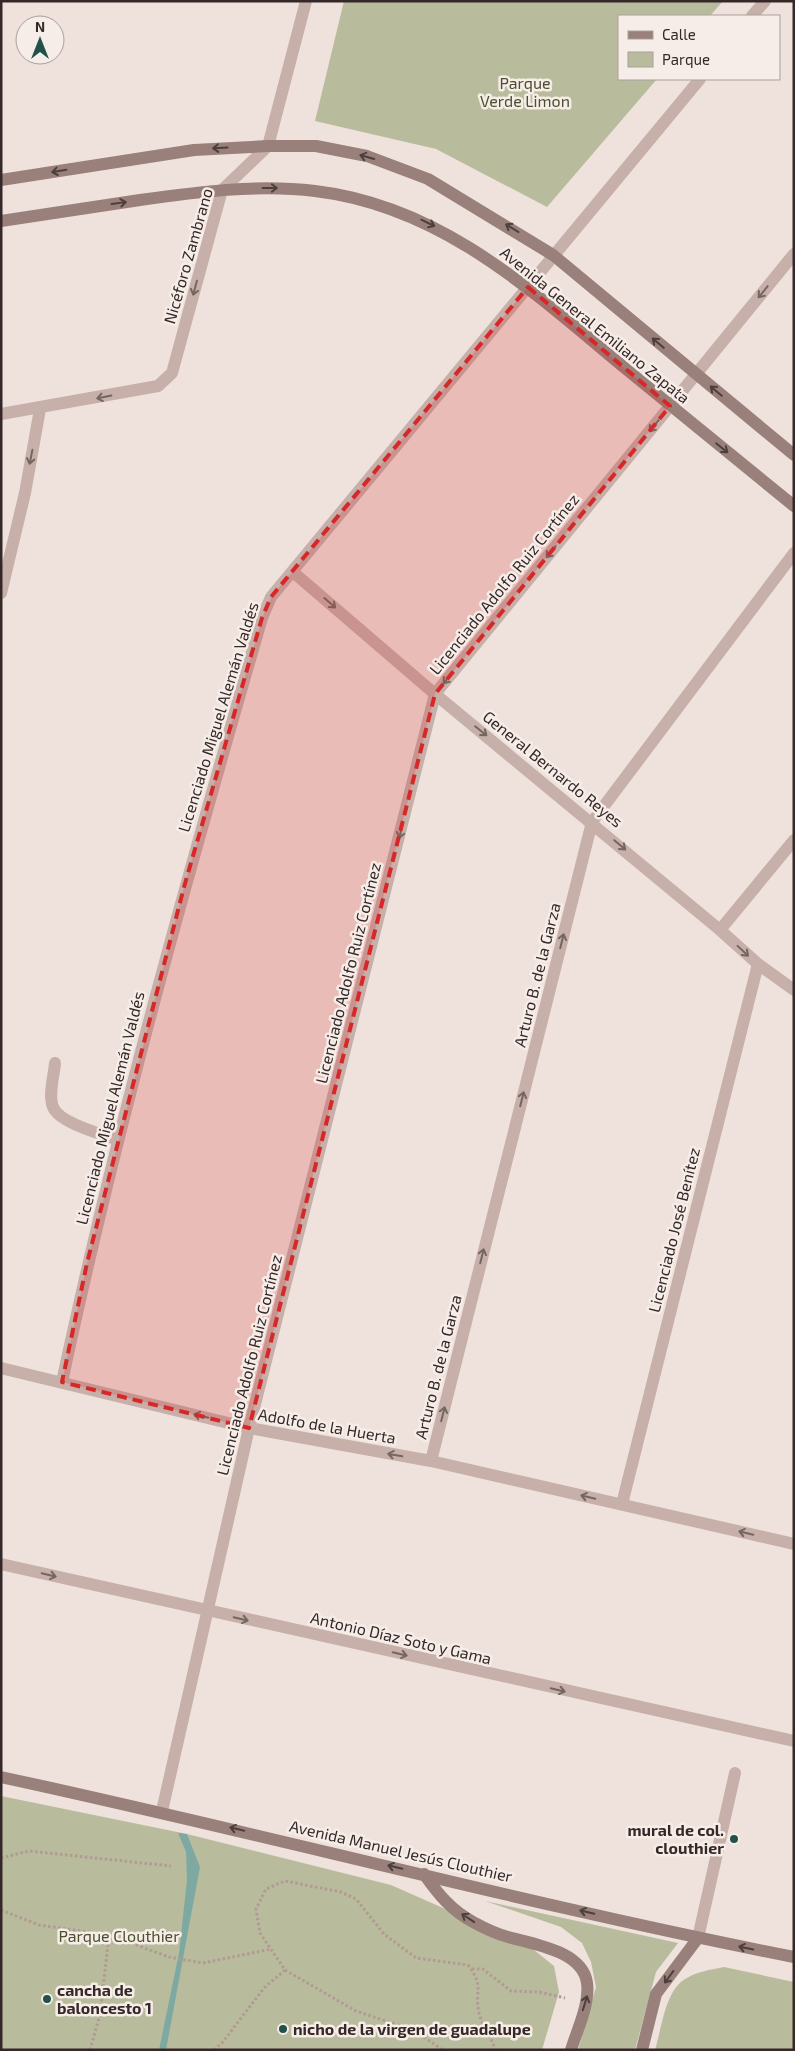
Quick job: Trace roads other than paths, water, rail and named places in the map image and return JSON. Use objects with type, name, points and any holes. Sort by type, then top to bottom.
[{"type":"street","points":[[268,146],[306,1]]},
{"type":"street","points":[[753,15],[765,1]]},
{"type":"street","name":"Licenciado Miguel Alemán Valdés","points":[[62,1382],[87,1263],[184,887],[262,618],[272,597],[699,80]]},
{"type":"street","name":"Avenida General Emiliano Zapata","points":[[1,180],[194,150],[268,146],[316,146],[367,156],[428,179],[514,229],[553,255],[794,455]]},
{"type":"street","name":"Nicéforo Zambrano","points":[[1,414],[40,409],[158,386],[165,381],[172,373],[222,190],[268,146]]},
{"type":"street","name":"Avenida General Emiliano Zapata","points":[[1,220],[222,190],[272,188],[316,191],[375,203],[424,221],[462,241],[528,287],[670,406],[794,506]]},
{"type":"street","name":"Licenciado Adolfo Ruiz Cortínez","points":[[162,1811],[249,1428],[435,694],[794,254]]},
{"type":"street","points":[[1,593],[24,493],[40,409]]},
{"type":"street","name":"Arturo B. de la Garza","points":[[431,1461],[592,822],[794,553]]},
{"type":"street","name":"General Bernardo Reyes","points":[[293,572],[435,694],[592,822],[758,964],[794,990]]},
{"type":"street","points":[[720,930],[794,840]]},
{"type":"street","name":"Licenciado José Benítez","points":[[622,1504],[758,964]]},
{"type":"street","points":[[55,1064],[51,1098],[58,1115],[70,1122],[118,1140]]},
{"type":"street","name":"Adolfo de la Huerta","points":[[1,1368],[249,1428],[431,1461],[794,1544]]},
{"type":"street","name":"Antonio Díaz Soto y Gama","points":[[1,1564],[207,1612],[794,1741]]},
{"type":"street","points":[[642,2050],[656,1994],[698,1938],[735,1773]]},
{"type":"street","name":"Avenida Manuel Jesús Clouthier","points":[[1,1777],[162,1811],[698,1938],[794,1957]]},
{"type":"street","points":[[424,1874],[444,1901],[472,1922],[506,1937],[541,1946],[567,1956],[581,1968],[587,1981],[588,1994],[571,2050]]},
{"type":"water","points":[[178,1833],[187,1834],[200,1867],[166,2050],[159,2050],[179,1953],[187,1880],[186,1852]]},
{"type":"place","name":"mural de col. clouthier","points":[[734,1839]]},
{"type":"place","name":"cancha de baloncesto 1","points":[[47,1999]]},
{"type":"place","name":"nicho de la virgen de guadalupe","points":[[283,2029]]},
{"type":"park label","name":"Parque Verde Limon","points":[[525,92]]},
{"type":"park label","name":"Parque Clouthier","points":[[119,1936]]}]
